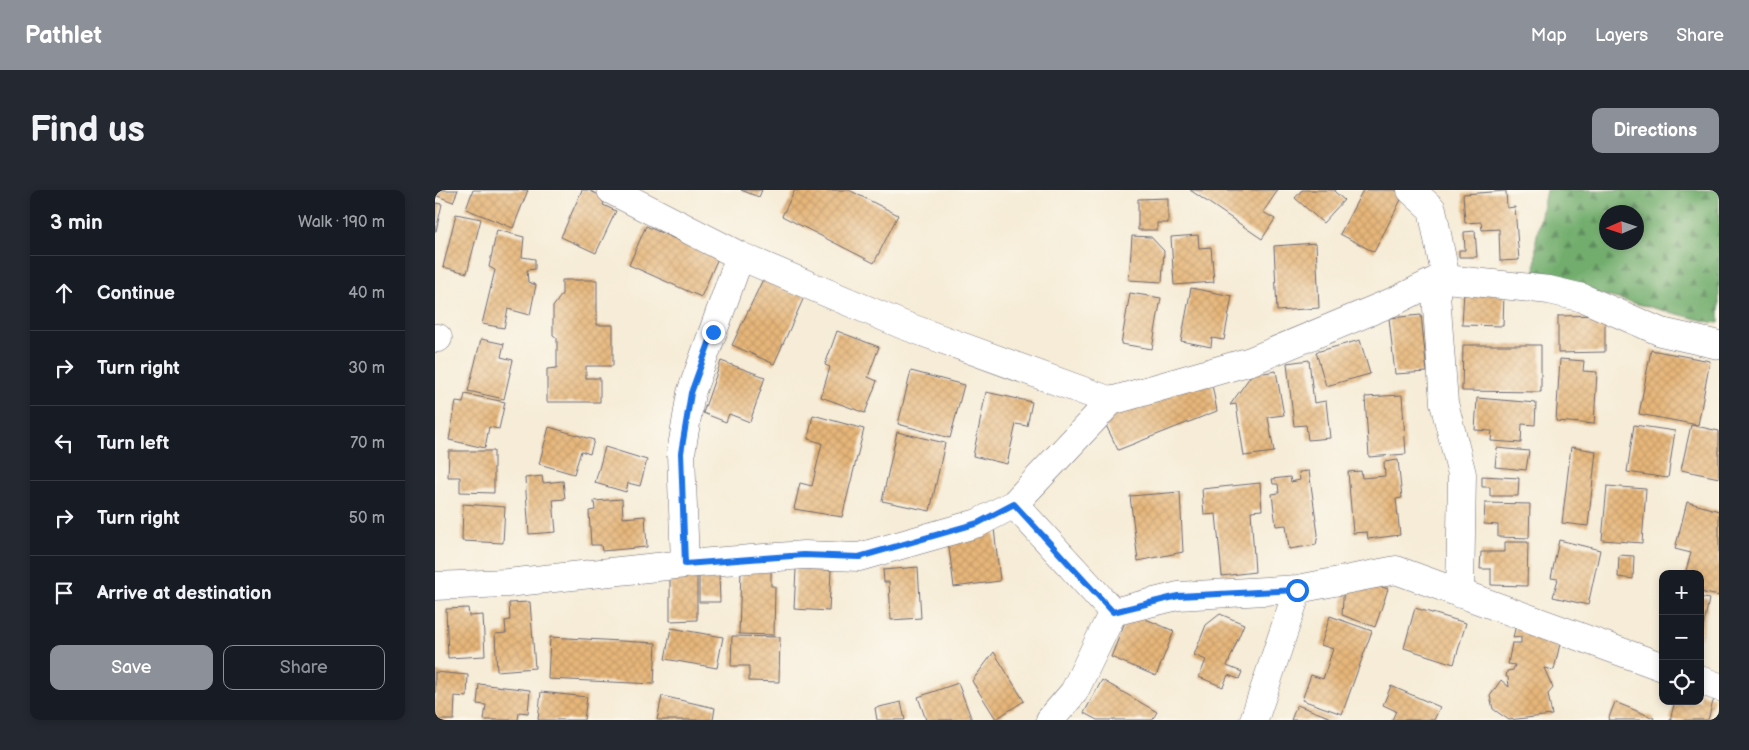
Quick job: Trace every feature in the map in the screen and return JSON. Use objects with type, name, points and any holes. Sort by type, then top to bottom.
[{"type":"street","points":[[611,190],[740,256],[903,325],[1111,401]]},
{"type":"street","points":[[1411,190],[1432,209],[1441,280],[1444,402],[1462,474],[1460,594]]},
{"type":"street","points":[[685,564],[681,453],[691,393],[740,256]]},
{"type":"street","points":[[435,586],[507,583],[685,564],[804,555],[859,557],[978,523],[1014,504],[1111,401],[1251,361],[1441,280],[1549,290],[1583,298],[1661,332],[1719,345]]},
{"type":"street","points":[[1014,504],[1113,612]]},
{"type":"street","points":[[1113,612],[1178,596],[1297,590],[1396,570],[1659,666]]},
{"type":"street","points":[[1254,720],[1297,590]]},
{"type":"street","points":[[1050,720],[1074,692],[1113,612]]},
{"type":"street","points":[[1704,681],[1719,687]]},
{"type":"green space","points":[[1546,190],[1719,190],[1719,323],[1535,278],[1536,240]]},
{"type":"building","points":[[435,190],[458,190],[453,202],[435,195]]},
{"type":"building","points":[[473,190],[528,190],[513,228],[466,209]]},
{"type":"building","points":[[582,190],[588,190],[606,198],[603,205],[616,211],[596,253],[561,237]]},
{"type":"building","points":[[741,190],[762,190],[759,197]]},
{"type":"building","points":[[795,190],[849,190],[898,215],[874,263],[782,216]]},
{"type":"building","points":[[1190,190],[1278,190],[1263,212],[1275,219],[1262,239]]},
{"type":"building","points":[[1302,190],[1336,190],[1335,192],[1344,200],[1323,223],[1295,198]]},
{"type":"building","points":[[1363,190],[1406,190],[1374,252],[1340,234]]},
{"type":"building","points":[[1506,191],[1507,208],[1515,207],[1519,260],[1500,261],[1499,229],[1482,230],[1481,222],[1465,223],[1463,194]]},
{"type":"building","points":[[1168,198],[1168,223],[1157,223],[1157,230],[1138,230],[1138,199]]},
{"type":"building","points":[[435,203],[442,204],[436,231],[435,231]]},
{"type":"building","points":[[456,214],[481,219],[467,273],[443,267]]},
{"type":"building","points":[[646,226],[718,258],[701,297],[629,265]]},
{"type":"building","points":[[497,230],[524,237],[522,257],[535,259],[535,269],[527,270],[528,282],[536,285],[530,315],[508,309],[504,328],[482,324],[495,270],[489,267]]},
{"type":"building","points":[[1475,231],[1477,257],[1459,257],[1459,250],[1465,250],[1464,232]]},
{"type":"building","points":[[1198,235],[1199,248],[1211,247],[1214,282],[1174,285],[1171,237]]},
{"type":"building","points":[[1132,236],[1151,237],[1164,251],[1162,282],[1129,280]]},
{"type":"building","points":[[1316,243],[1319,308],[1277,311],[1274,246]]},
{"type":"building","points":[[764,277],[805,295],[774,364],[732,345]]},
{"type":"building","points":[[562,280],[597,280],[597,325],[613,325],[613,366],[586,366],[586,378],[600,378],[600,402],[547,402],[547,369],[557,368],[557,338],[553,335],[553,307],[562,294]]},
{"type":"building","points":[[1191,288],[1232,296],[1224,340],[1212,338],[1211,347],[1181,341]]},
{"type":"building","points":[[1464,291],[1504,293],[1503,326],[1462,325]]},
{"type":"building","points":[[1130,293],[1161,298],[1152,349],[1121,344]]},
{"type":"building","points":[[1421,315],[1427,372],[1395,374],[1389,318]]},
{"type":"building","points":[[1605,315],[1605,352],[1558,353],[1558,316]]},
{"type":"building","points":[[837,331],[879,347],[868,377],[877,381],[865,413],[821,397],[830,367],[825,365]]},
{"type":"building","points":[[481,339],[504,344],[501,357],[513,360],[504,399],[468,391]]},
{"type":"building","points":[[1360,340],[1370,374],[1326,386],[1316,352]]},
{"type":"building","points":[[1463,345],[1541,345],[1541,392],[1462,391]]},
{"type":"building","points":[[1651,350],[1710,361],[1698,425],[1639,414]]},
{"type":"building","points":[[1560,359],[1584,361],[1583,371],[1597,372],[1594,424],[1556,421]]},
{"type":"building","points":[[1309,360],[1314,403],[1326,401],[1330,438],[1308,440],[1306,425],[1294,426],[1287,363]]},
{"type":"building","points":[[721,361],[765,377],[750,422],[729,414],[726,422],[703,413]]},
{"type":"building","points":[[1257,367],[1264,373],[1276,371],[1284,415],[1268,417],[1274,452],[1244,456],[1236,404],[1230,405]]},
{"type":"building","points":[[911,371],[964,385],[950,438],[898,424]]},
{"type":"building","points":[[1210,374],[1217,411],[1118,450],[1101,415]]},
{"type":"building","points":[[986,392],[1032,402],[1027,426],[1016,424],[1007,464],[973,456]]},
{"type":"building","points":[[465,394],[505,402],[499,429],[489,427],[485,448],[449,440],[456,402],[463,403]]},
{"type":"building","points":[[1402,395],[1406,454],[1369,457],[1365,397]]},
{"type":"building","points":[[1477,398],[1536,403],[1535,425],[1522,424],[1521,443],[1491,441],[1492,431],[1475,430]]},
{"type":"building","points":[[813,415],[864,429],[842,517],[794,509],[800,483],[812,486],[822,443],[808,439]]},
{"type":"building","points":[[1634,425],[1675,431],[1668,478],[1627,472]]},
{"type":"building","points":[[1691,425],[1719,431],[1719,478],[1681,470]]},
{"type":"building","points":[[549,427],[594,440],[590,454],[581,451],[574,474],[539,464]]},
{"type":"building","points":[[897,432],[945,443],[930,511],[882,501]]},
{"type":"building","points":[[605,447],[647,460],[640,486],[628,483],[626,492],[595,483]]},
{"type":"building","points":[[1571,447],[1596,451],[1588,526],[1562,523]]},
{"type":"building","points":[[1497,448],[1529,451],[1526,470],[1495,467]]},
{"type":"building","points":[[449,451],[494,451],[494,493],[460,492],[460,477],[448,477]]},
{"type":"building","points":[[1398,460],[1402,498],[1396,499],[1400,535],[1368,539],[1367,532],[1353,533],[1348,472],[1361,471],[1362,478],[1385,476],[1384,462]]},
{"type":"building","points":[[1309,471],[1318,534],[1316,545],[1289,549],[1286,525],[1276,526],[1272,494],[1279,493],[1278,484],[1273,484],[1272,479],[1290,477],[1291,482],[1300,480],[1299,472]]},
{"type":"building","points":[[542,476],[543,483],[563,481],[565,499],[553,500],[556,532],[529,534],[525,478]]},
{"type":"building","points":[[1482,476],[1519,478],[1518,496],[1490,496],[1490,487],[1482,487]]},
{"type":"building","points":[[1260,483],[1262,510],[1251,511],[1255,572],[1222,576],[1216,514],[1204,515],[1202,489]]},
{"type":"building","points":[[1607,486],[1646,489],[1642,543],[1602,540]]},
{"type":"building","points":[[1180,492],[1183,552],[1138,561],[1130,496]]},
{"type":"building","points":[[622,499],[623,518],[645,516],[647,547],[602,551],[601,545],[591,545],[589,511],[595,510],[594,501]]},
{"type":"building","points":[[1687,502],[1719,511],[1719,596],[1704,593],[1704,570],[1686,570],[1691,553],[1675,549]]},
{"type":"building","points":[[1485,503],[1530,504],[1529,538],[1498,537],[1498,525],[1484,524]]},
{"type":"building","points":[[463,504],[505,507],[503,543],[462,541]]},
{"type":"building","points":[[994,528],[1000,581],[954,587],[947,533]]},
{"type":"building","points":[[1559,540],[1600,550],[1588,605],[1553,597],[1558,579],[1551,578]]},
{"type":"building","points":[[1505,542],[1528,542],[1527,586],[1491,585],[1491,569],[1480,569],[1481,552],[1505,552]]},
{"type":"building","points":[[1619,555],[1634,556],[1633,579],[1618,577]]},
{"type":"building","points":[[918,567],[921,618],[891,620],[889,582],[884,582],[883,570]]},
{"type":"building","points":[[796,569],[831,570],[829,611],[794,609]]},
{"type":"building","points":[[741,570],[771,571],[771,586],[775,586],[774,635],[739,634]]},
{"type":"building","points":[[670,573],[697,573],[697,620],[670,621]]},
{"type":"building","points":[[699,573],[719,573],[720,602],[699,602]]},
{"type":"building","points":[[1362,580],[1388,589],[1375,627],[1342,615],[1344,584]]},
{"type":"building","points":[[1704,598],[1709,599],[1704,624]]},
{"type":"building","points":[[530,602],[535,668],[497,671],[495,634],[506,633],[505,621],[510,620],[509,603]]},
{"type":"building","points":[[468,608],[469,616],[483,615],[485,656],[448,658],[446,609]]},
{"type":"building","points":[[1415,608],[1466,623],[1454,664],[1404,648]]},
{"type":"building","points":[[1129,612],[1174,631],[1156,676],[1111,657]]},
{"type":"building","points":[[1220,614],[1244,624],[1227,666],[1242,672],[1239,679],[1228,675],[1223,687],[1199,677],[1206,660],[1194,655],[1206,625]]},
{"type":"building","points":[[1330,616],[1372,631],[1342,714],[1302,700],[1311,675],[1323,679],[1333,649],[1321,645]]},
{"type":"building","points":[[1516,624],[1562,635],[1554,670],[1544,668],[1553,688],[1548,694],[1552,715],[1509,720],[1493,709],[1490,696],[1501,680],[1509,687],[1508,677],[1506,677],[1507,671],[1513,670],[1515,665],[1508,664],[1512,643],[1521,643],[1521,637],[1513,638]]},
{"type":"building","points":[[671,628],[723,637],[717,668],[665,659]]},
{"type":"building","points":[[732,636],[780,637],[779,682],[749,681],[749,666],[731,666]]},
{"type":"building","points":[[550,637],[656,643],[654,684],[548,679]]},
{"type":"building","points":[[994,652],[1024,701],[996,719],[972,681]]},
{"type":"building","points":[[435,672],[468,675],[467,697],[455,696],[454,720],[435,720]]},
{"type":"building","points":[[1102,680],[1157,712],[1152,720],[1097,720],[1084,713]]},
{"type":"building","points":[[958,683],[972,720],[926,720],[918,697]]},
{"type":"building","points":[[479,684],[530,690],[528,713],[519,712],[518,720],[484,720],[486,705],[477,704]]},
{"type":"building","points":[[1391,686],[1440,707],[1434,720],[1392,720],[1396,711],[1383,705]]},
{"type":"building","points":[[541,692],[587,697],[584,720],[538,720]]},
{"type":"building","points":[[1704,695],[1714,698],[1708,720],[1670,720],[1674,705],[1704,705]]},
{"type":"building","points":[[662,696],[715,708],[713,720],[657,720]]},
{"type":"building","points":[[901,702],[905,720],[877,720],[875,708]]},
{"type":"building","points":[[1615,702],[1654,718],[1653,720],[1608,720]]},
{"type":"building","points":[[1297,705],[1337,720],[1291,720]]},
{"type":"route","points":[[713,332],[691,393],[681,453],[685,564],[804,555],[859,557],[978,523],[1014,504],[1113,612],[1178,596],[1297,590]]}]
